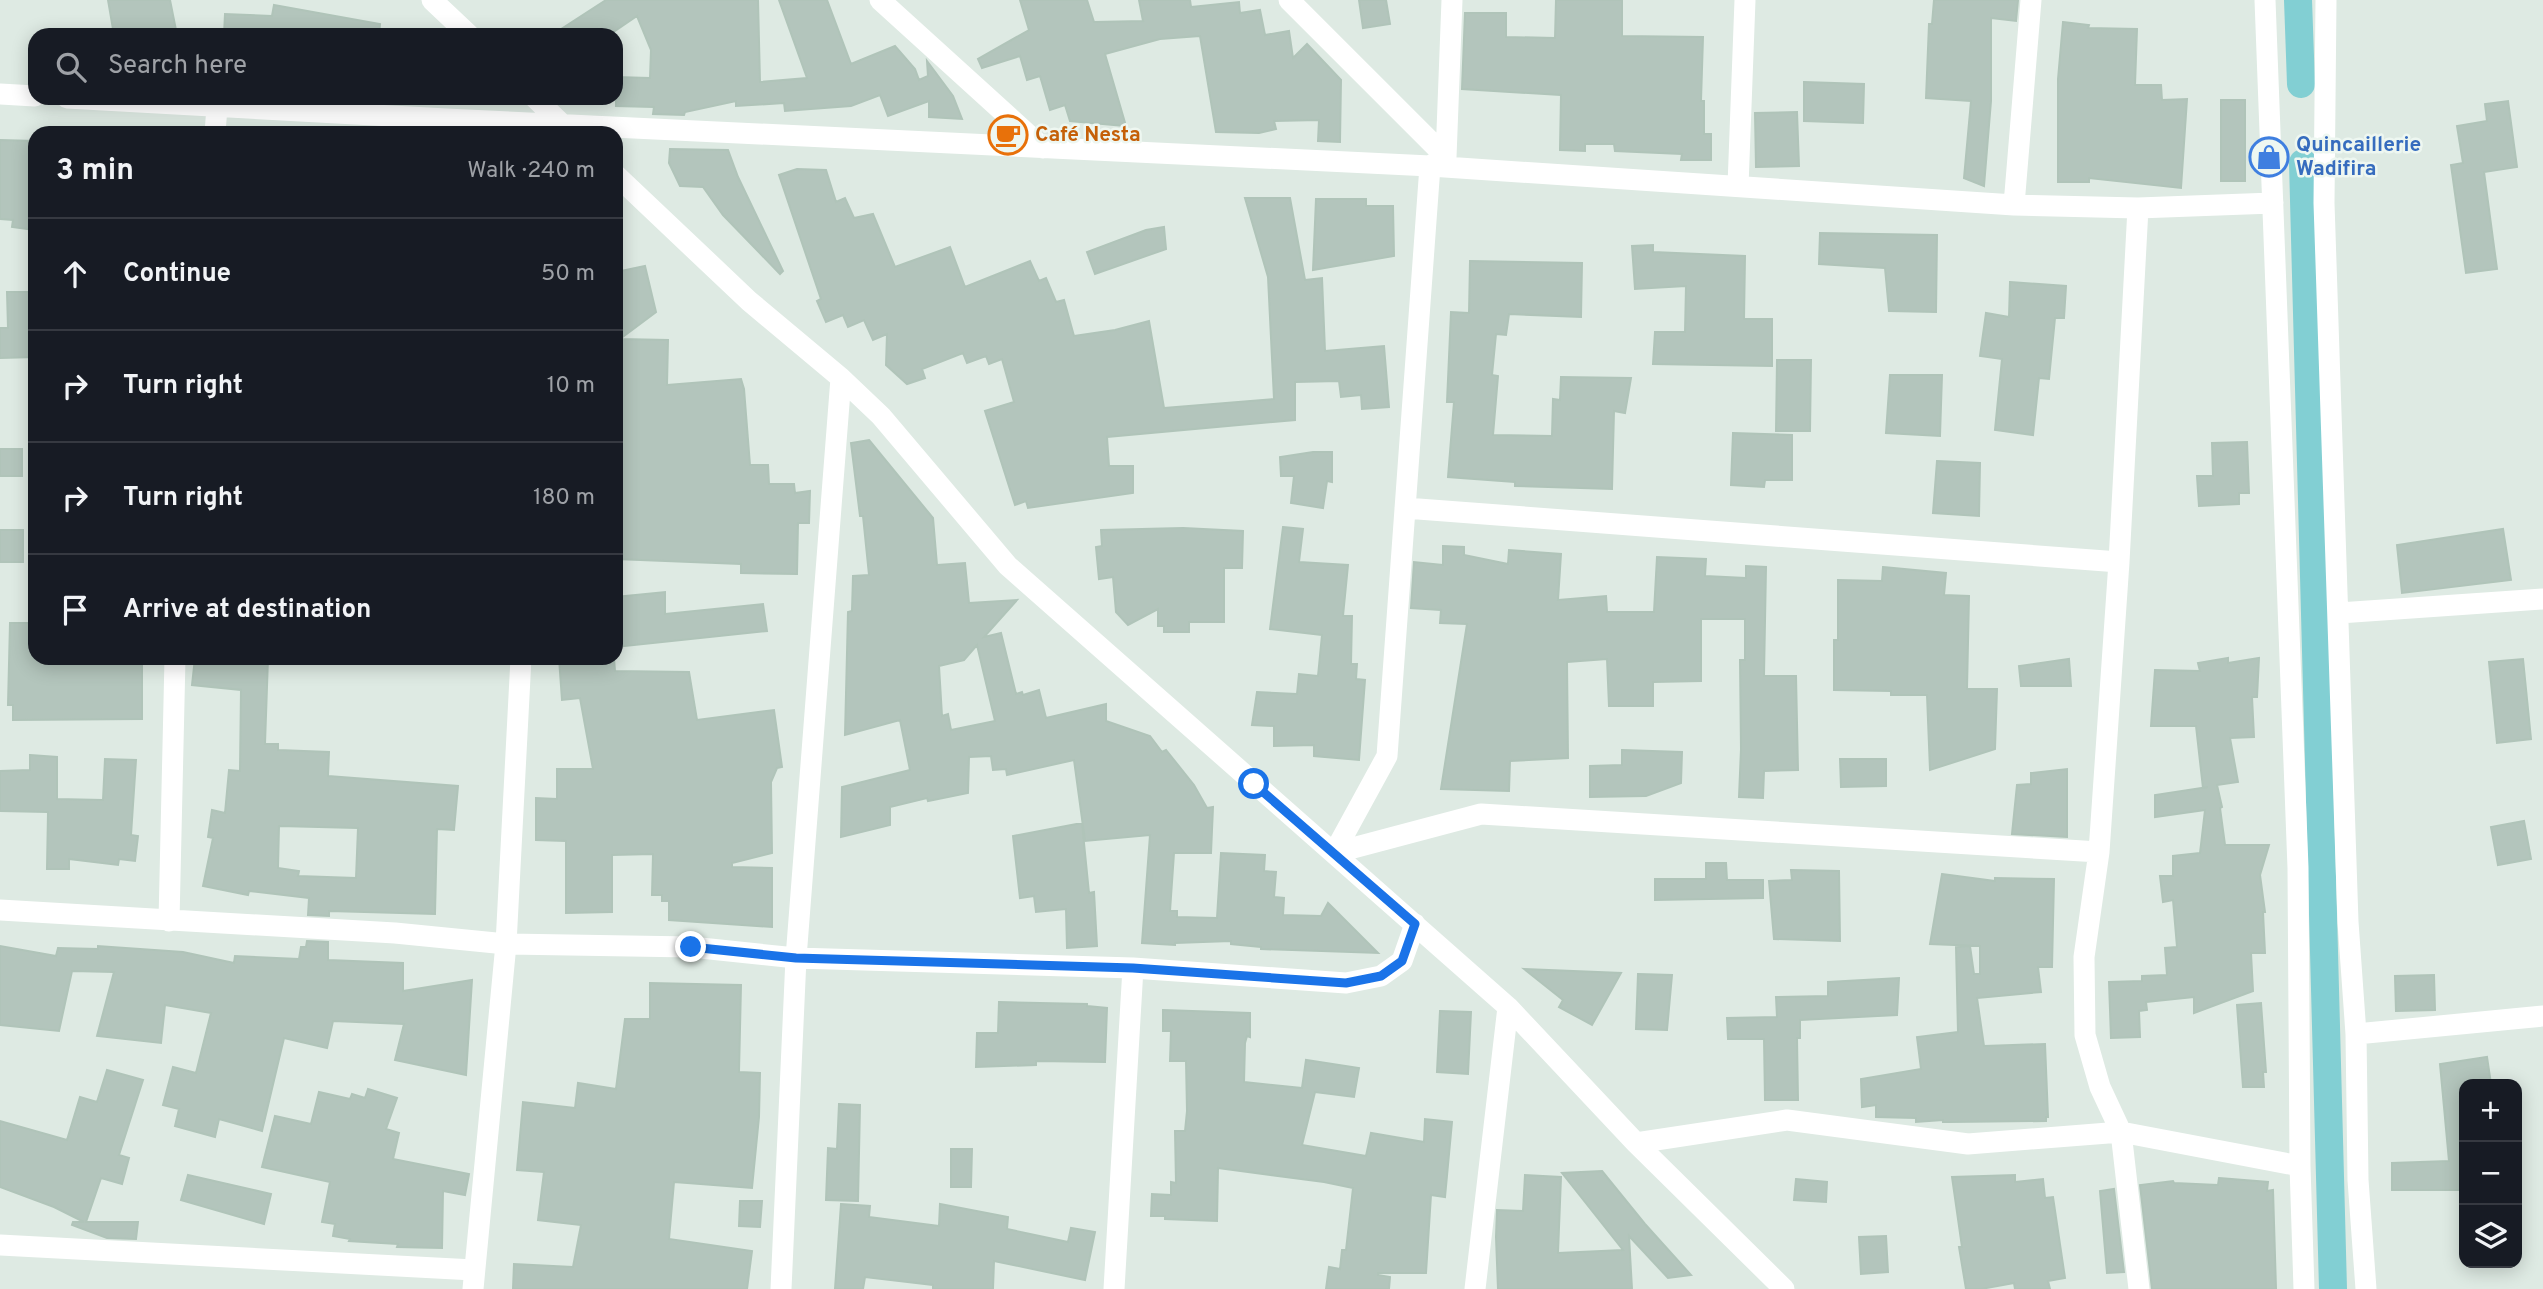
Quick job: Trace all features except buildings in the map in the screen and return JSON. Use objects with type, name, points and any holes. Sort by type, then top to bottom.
[{"type":"street","points":[[432,0],[462,28]]},
{"type":"street","points":[[880,0],[1043,148]]},
{"type":"street","points":[[1289,0],[1438,161]]},
{"type":"street","points":[[1334,853],[1387,756],[1405,509],[1452,0]]},
{"type":"street","points":[[1738,186],[1745,0]]},
{"type":"street","points":[[2014,205],[2031,0]]},
{"type":"street","points":[[2265,0],[2298,868],[2300,1166],[2304,1289]]},
{"type":"street","points":[[2326,0],[2324,203],[2348,922],[2356,1034],[2358,1180],[2366,1289]]},
{"type":"street","points":[[0,94],[28,96]]},
{"type":"street","points":[[184,105],[503,126]]},
{"type":"street","points":[[541,105],[560,126]]},
{"type":"street","points":[[216,126],[217,107]]},
{"type":"street","points":[[623,132],[1438,161],[2014,205],[2138,208],[2273,203]]},
{"type":"street","points":[[623,182],[749,301],[881,415],[1007,566],[1508,1007],[1636,1143],[1784,1289]]},
{"type":"street","points":[[2138,208],[2119,562],[2099,852],[2084,957],[2085,1035],[2100,1087],[2121,1132],[2139,1289]]},
{"type":"street","points":[[781,1289],[796,958],[841,378]]},
{"type":"street","points":[[1405,509],[2119,562]]},
{"type":"street","points":[[2339,613],[2543,599]]},
{"type":"street","points":[[169,921],[175,665]]},
{"type":"street","points":[[0,1245],[473,1280],[506,944],[522,665]]},
{"type":"street","points":[[1334,853],[1481,814],[2099,852]]},
{"type":"street","points":[[0,910],[395,933],[506,944],[691,947],[796,958],[1133,968],[1346,983],[1381,976],[1402,961],[1415,924]]},
{"type":"street","points":[[1114,1289],[1133,968]]},
{"type":"street","points":[[1475,1289],[1508,1007]]},
{"type":"street","points":[[2356,1034],[2543,1016]]},
{"type":"street","points":[[1636,1143],[1787,1120],[1968,1144],[2121,1132],[2300,1166]]},
{"type":"waterway","points":[[2298,0],[2301,84]]},
{"type":"waterway","points":[[2303,163],[2333,1289]]},
{"type":"place","name":"Café Nesta","points":[[1008,135]]},
{"type":"place","name":"Quincaillerie Wadifira","points":[[2269,157]]},
{"type":"route","points":[[691,947],[796,958],[1133,968],[1346,983],[1381,976],[1402,961],[1415,924],[1254,784]]}]
